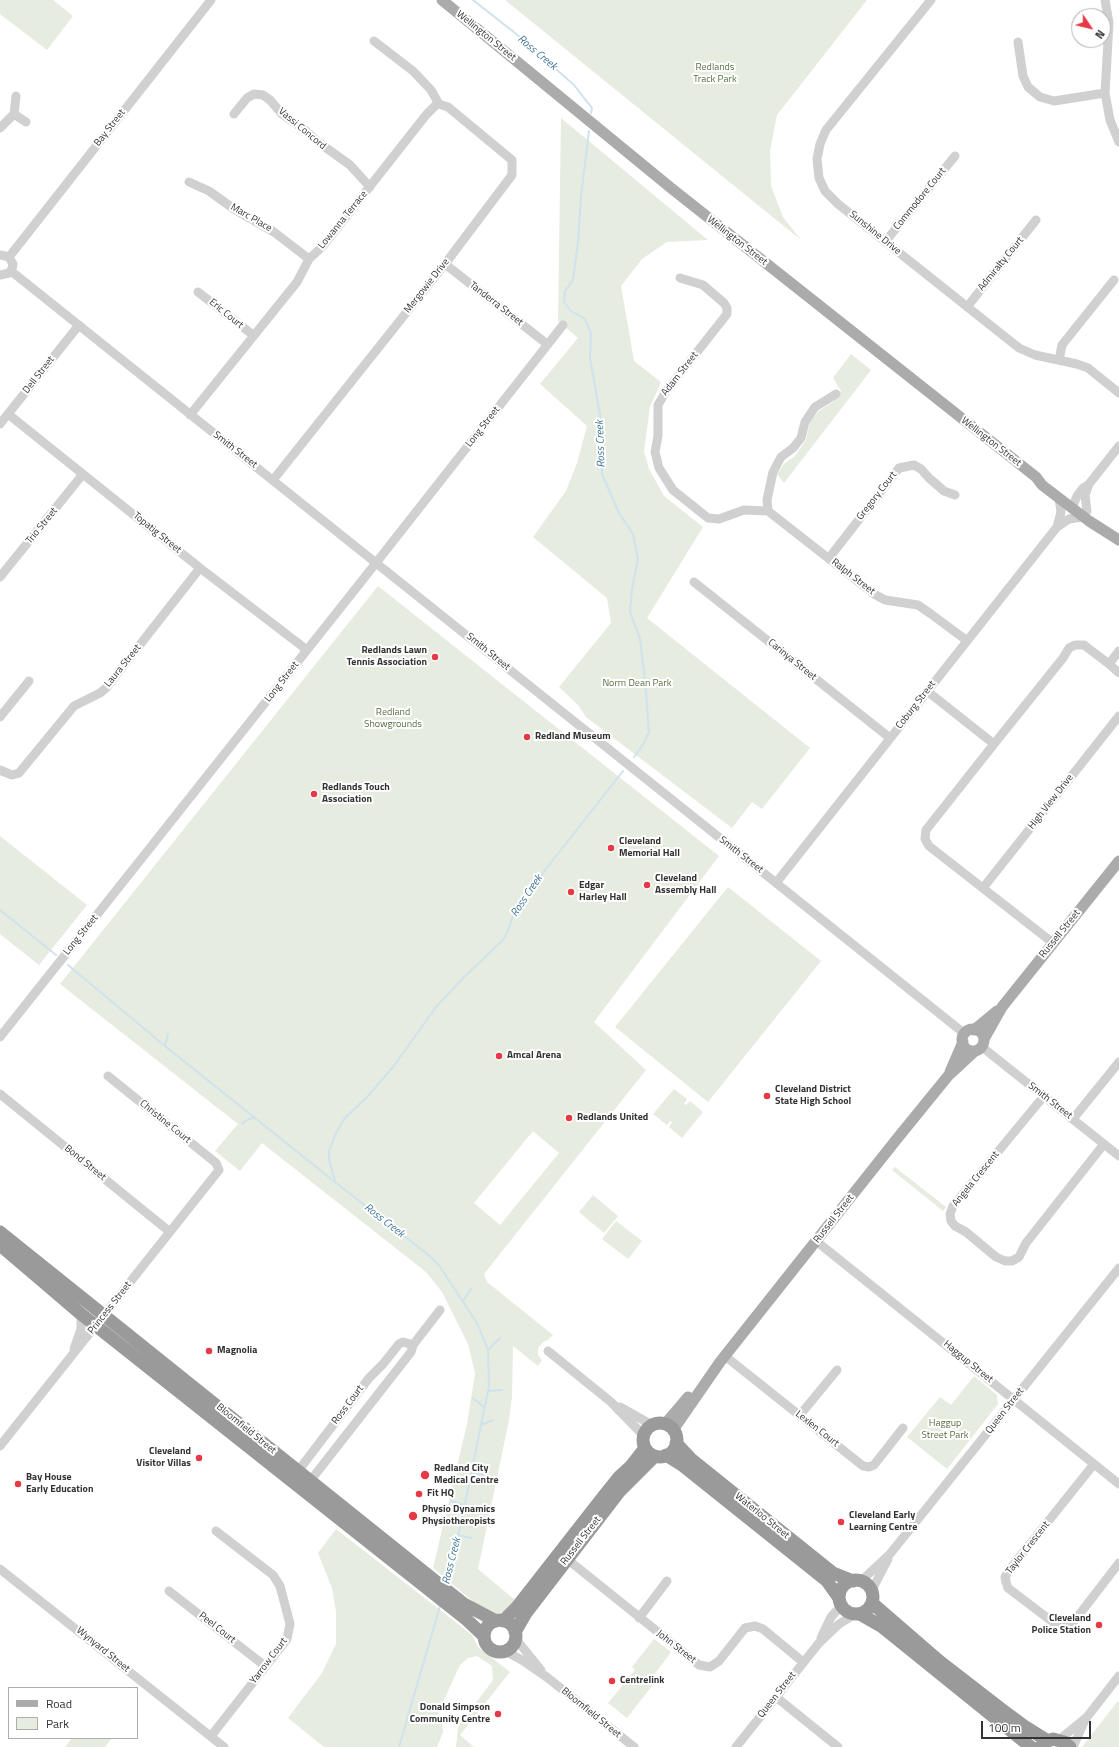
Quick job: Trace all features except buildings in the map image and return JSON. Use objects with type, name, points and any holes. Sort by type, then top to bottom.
[{"type":"highway","name":"Bloomfield Street","points":[[0,1232],[100,1320],[452,1601],[467,1620],[484,1636]]},
{"type":"highway","name":"Bloomfield Street","points":[[0,1245],[81,1314],[100,1320]]},
{"type":"highway","points":[[659,1423],[669,1427],[676,1436],[676,1443],[673,1450],[652,1444],[659,1423]]},
{"type":"highway","name":"Waterloo Street","points":[[676,1443],[691,1459],[833,1573],[857,1581]]},
{"type":"highway","name":"Russell Street","points":[[515,1635],[526,1614],[619,1492],[652,1444]]},
{"type":"highway","name":"Russell Street","points":[[499,1621],[517,1607],[619,1477],[652,1444]]},
{"type":"highway","name":"Waterloo Street","points":[[652,1444],[682,1465],[827,1581],[840,1602]]},
{"type":"highway","points":[[1031,1747],[883,1627],[857,1614],[849,1613],[840,1602],[844,1585],[857,1581],[866,1583],[872,1597],[940,1661],[1024,1726],[1049,1742],[1064,1742],[1070,1747]]},
{"type":"highway","points":[[857,1614],[865,1612],[872,1597]]},
{"type":"highway","name":"Bloomfield Street","points":[[452,1601],[464,1604],[499,1621]]},
{"type":"highway","points":[[499,1621],[510,1625],[515,1635],[512,1646],[505,1651],[496,1652],[491,1650],[485,1643],[484,1636],[487,1627],[499,1621]]},
{"type":"main road","name":"Wellington Street","points":[[442,0],[670,188],[1036,477],[1042,485],[1059,498],[1072,504]]},
{"type":"main road","name":"Wellington Street","points":[[1036,477],[1045,480],[1072,504],[1117,538]]},
{"type":"main road","name":"Russell Street","points":[[669,1427],[948,1076],[980,1046],[1002,1007],[1119,861]]},
{"type":"main road","name":"Russell Street","points":[[948,1076],[967,1035],[1002,1007]]},
{"type":"main road","points":[[981,1032],[980,1046],[966,1048],[967,1035],[981,1032]]},
{"type":"street","name":"Bay Street","points":[[5,256],[211,0]]},
{"type":"street","name":"Sunshine Drive","points":[[931,0],[826,130],[820,144],[817,159],[819,178],[825,191],[838,204],[1019,348],[1035,355],[1077,364],[1088,368],[1119,393]]},
{"type":"street","points":[[1105,0],[1109,23],[1105,93],[1110,120],[1119,142]]},
{"type":"street","points":[[374,41],[413,71],[431,90],[439,104]]},
{"type":"street","points":[[1018,42],[1023,76],[1028,87],[1040,97],[1054,101],[1105,93]]},
{"type":"street","name":"Vassi Concord","points":[[234,114],[247,98],[254,94],[263,95],[270,100],[282,114],[350,165],[370,187]]},
{"type":"street","points":[[0,128],[14,114],[16,96]]},
{"type":"street","name":"Lowanna Terrace","points":[[190,415],[297,282],[309,259],[323,246],[426,115],[439,104]]},
{"type":"street","name":"Mergowie Drive","points":[[273,480],[445,264],[512,175],[512,160],[448,107],[439,104]]},
{"type":"street","points":[[14,114],[26,122]]},
{"type":"street","name":"Commodore Court","points":[[885,242],[955,156]]},
{"type":"street","name":"Marc Place","points":[[189,182],[209,191],[234,209],[274,232],[309,259]]},
{"type":"street","name":"Admiralty Court","points":[[966,306],[1036,220]]},
{"type":"street","points":[[0,275],[7,275],[11,271],[13,264],[5,256]]},
{"type":"street","name":"Tanderra Street","points":[[445,264],[548,344]]},
{"type":"street","name":"Smith Street","points":[[11,271],[967,1035]]},
{"type":"street","name":"Adam Street","points":[[680,278],[702,285],[724,303],[727,308],[727,314],[667,390],[658,405],[658,436],[655,452],[659,468],[673,490],[708,518],[719,520],[744,510],[768,510]]},
{"type":"street","points":[[1059,360],[1062,345],[1114,280]]},
{"type":"street","name":"Eric Court","points":[[198,292],[253,335]]},
{"type":"street","name":"Dell Street","points":[[0,424],[79,325]]},
{"type":"street","name":"Long Street","points":[[0,1037],[563,325]]},
{"type":"street","points":[[768,510],[767,500],[773,472],[781,457],[793,448],[801,438],[805,422],[816,407],[836,394]]},
{"type":"street","name":"Topatig Street","points":[[8,414],[200,568],[307,650]]},
{"type":"street","points":[[1072,504],[1083,488],[1089,484],[1119,446]]},
{"type":"street","name":"Gregory Court","points":[[829,558],[899,468],[914,465],[921,469],[944,491],[956,495]]},
{"type":"street","name":"Trio Street","points":[[0,577],[83,474]]},
{"type":"street","points":[[1085,514],[1085,495],[1089,484]]},
{"type":"street","name":"Coburg Street","points":[[1057,527],[1061,512],[1059,498]]},
{"type":"street","name":"Ralph Street","points":[[768,510],[874,594],[885,600],[918,605],[966,640]]},
{"type":"street","name":"Coburg Street","points":[[776,883],[966,640],[1057,527],[1069,520],[1085,514]]},
{"type":"street","name":"Laura Street","points":[[0,770],[12,775],[19,773],[74,706],[100,693],[106,688],[200,568]]},
{"type":"street","name":"Carinya Street","points":[[694,582],[890,738]]},
{"type":"street","points":[[1053,943],[929,846],[925,839],[926,830],[1063,658],[1069,648],[1075,645],[1084,645],[1119,673]]},
{"type":"street","points":[[1109,664],[1119,651]]},
{"type":"street","points":[[0,717],[29,681]]},
{"type":"street","points":[[927,691],[994,744]]},
{"type":"street","name":"High View Drive","points":[[983,888],[1119,716]]},
{"type":"street","name":"Smith Street","points":[[980,1046],[1119,1156]]},
{"type":"street","points":[[1073,1119],[1119,1062]]},
{"type":"street","name":"Christine Court","points":[[108,1076],[216,1163],[219,1170]]},
{"type":"street","name":"Bond Street","points":[[0,1094],[170,1232]]},
{"type":"street","name":"Angela Crescent","points":[[1044,1096],[953,1206],[950,1214],[951,1221],[955,1226],[966,1232],[996,1257],[1005,1261],[1012,1261],[1018,1257],[1026,1243],[1104,1144]]},
{"type":"street","name":"Princess Street","points":[[0,1446],[219,1170]]},
{"type":"street","name":"Haggup Street","points":[[816,1241],[1119,1484]]},
{"type":"street","name":"Queen Street","points":[[857,1581],[890,1554],[1119,1268]]},
{"type":"street","name":"Ross Court","points":[[306,1485],[411,1352],[413,1345],[440,1310]]},
{"type":"street","points":[[72,1356],[81,1329],[81,1314]]},
{"type":"street","name":"Ross Court","points":[[295,1476],[368,1378],[383,1364],[399,1344],[403,1342],[413,1345]]},
{"type":"street","name":"Waterloo Street","points":[[548,1351],[610,1402],[652,1444]]},
{"type":"street","name":"Lexlen Court","points":[[722,1359],[800,1416],[863,1466],[869,1467],[880,1460],[903,1428]]},
{"type":"street","points":[[800,1416],[836,1370]]},
{"type":"street","points":[[368,1378],[382,1389]]},
{"type":"street","name":"Waterloo Street","points":[[610,1402],[652,1444]]},
{"type":"street","name":"Taylor Crescent","points":[[1094,1464],[1010,1569],[1005,1577],[1006,1582],[1008,1588],[1058,1626],[1065,1628],[1072,1624],[1119,1563]]},
{"type":"street","name":"Yarrow Court","points":[[210,1736],[287,1639],[290,1624],[280,1586],[273,1575],[216,1530]]},
{"type":"street","name":"Queen Street","points":[[872,1597],[890,1554]]},
{"type":"street","name":"John Street","points":[[567,1559],[699,1665],[710,1667],[719,1661],[745,1628],[755,1626],[763,1629],[804,1662]]},
{"type":"street","name":"Wynyard Street","points":[[0,1569],[224,1747]]},
{"type":"street","points":[[639,1618],[667,1581]]},
{"type":"street","name":"Peel Court","points":[[169,1591],[265,1666]]},
{"type":"street","name":"Queen Street","points":[[819,1643],[840,1602]]},
{"type":"street","name":"Queen Street","points":[[736,1747],[819,1643],[839,1624],[857,1614]]},
{"type":"street","name":"Bloomfield Street","points":[[515,1635],[548,1678]]},
{"type":"street","name":"Bloomfield Street","points":[[505,1651],[522,1660],[548,1678],[634,1747]]},
{"type":"street","points":[[1073,1747],[1087,1717],[1119,1676]]},
{"type":"street","points":[[776,1697],[838,1747]]},
{"type":"street","points":[[1049,1742],[1087,1717]]},
{"type":"green space","points":[[0,0],[53,0],[73,16],[47,50],[0,14]]},
{"type":"green space","name":"Redlands Track Park","points":[[505,0],[867,0],[777,115],[770,151],[771,186],[783,217],[801,240]]},
{"type":"green space","name":"Norm Dean Park","points":[[561,118],[708,240],[667,242],[642,259],[621,286],[634,361],[661,382],[650,407],[644,451],[649,469],[664,496],[703,527],[647,618],[810,748],[762,809],[752,802],[732,828],[586,717],[578,705],[559,687],[611,623],[607,598],[533,537],[566,491],[577,463],[587,426],[540,384],[578,338],[558,321]]},
{"type":"green space","points":[[851,354],[871,370],[784,483],[777,474],[784,464],[795,456],[806,440],[810,422],[819,411],[834,401],[841,391],[833,378]]},
{"type":"green space","name":"Redland Showgrounds","points":[[378,586],[719,856],[594,1022],[646,1070],[484,1274],[487,1282],[553,1335],[548,1340],[543,1342],[538,1348],[538,1355],[542,1360],[538,1366],[513,1346],[512,1397],[509,1420],[478,1569],[515,1600],[507,1611],[497,1614],[486,1612],[433,1568],[467,1424],[475,1373],[468,1344],[442,1292],[426,1272],[262,1143],[240,1171],[215,1151],[238,1124],[60,984]],"holes":[[[533,1131],[559,1153],[500,1225],[474,1203]]]},
{"type":"green space","points":[[0,836],[87,905],[39,965],[0,934]]},
{"type":"green space","points":[[728,887],[821,961],[708,1102],[615,1027]]},
{"type":"green space","points":[[674,1089],[687,1099],[684,1104],[686,1105],[690,1101],[703,1112],[682,1138],[669,1127],[672,1122],[670,1121],[667,1125],[653,1114]]},
{"type":"green space","points":[[895,1167],[946,1207],[943,1211],[892,1170]]},
{"type":"green space","points":[[593,1195],[618,1216],[604,1233],[579,1212]]},
{"type":"green space","points":[[616,1221],[642,1241],[628,1259],[602,1239]]},
{"type":"green space","name":"Haggup Street Park","points":[[974,1376],[997,1395],[998,1404],[947,1469],[907,1437],[940,1397],[951,1405]]},
{"type":"green space","points":[[336,1529],[472,1635],[478,1647],[510,1672],[460,1735],[474,1747],[456,1747],[458,1728],[460,1724],[493,1680],[492,1666],[477,1656],[468,1658],[460,1665],[438,1713],[443,1732],[437,1747],[324,1747],[288,1718],[322,1673],[336,1644],[336,1612],[332,1588],[318,1553]]},
{"type":"green space","points":[[654,1639],[671,1652],[651,1679],[655,1682],[627,1718],[608,1703],[635,1670],[632,1667]]},
{"type":"green space","points":[[1117,1702],[1119,1702],[1119,1747],[1082,1747]]},
{"type":"green space","points":[[71,1739],[111,1739],[105,1747],[65,1747]]},
{"type":"waterway","name":"Ross Creek","points":[[473,0],[515,33],[574,85],[592,108],[591,113]]},
{"type":"waterway","name":"Ross Creek","points":[[589,131],[573,280],[565,291],[564,302],[571,311],[585,319],[591,333],[590,358],[602,426],[602,474],[619,513],[633,534],[638,559],[632,589],[630,612],[640,639],[649,732],[644,743],[634,757]]},
{"type":"waterway","name":"Ross Creek","points":[[335,1181],[329,1160],[329,1151],[336,1133],[345,1118],[367,1097],[393,1067],[436,1007],[462,979],[503,940],[508,931],[515,910],[527,893],[623,771]]},
{"type":"waterway","points":[[0,910],[56,955]]},
{"type":"waterway","name":"Ross Creek","points":[[68,965],[165,1046],[426,1253],[439,1265],[478,1325],[488,1350],[489,1386],[461,1523],[446,1585]]},
{"type":"waterway","points":[[165,1046],[168,1034]]},
{"type":"waterway","points":[[242,1124],[248,1119],[255,1118]]},
{"type":"waterway","points":[[463,1301],[471,1289]]},
{"type":"waterway","points":[[488,1350],[500,1338]]},
{"type":"waterway","points":[[488,1391],[502,1390]]},
{"type":"waterway","points":[[473,1398],[485,1408]]},
{"type":"waterway","points":[[481,1425],[493,1420]]},
{"type":"waterway","points":[[471,1472],[483,1475]]},
{"type":"waterway","points":[[451,1501],[464,1505]]},
{"type":"waterway","points":[[461,1524],[476,1527]]},
{"type":"waterway","points":[[458,1535],[471,1538]]},
{"type":"waterway","name":"Ross Creek","points":[[399,1747],[440,1606]]},
{"type":"place","name":"Redlands Lawn Tennis Association","points":[[435,657]]},
{"type":"place","name":"Redland Museum","points":[[527,737]]},
{"type":"place","name":"Redlands Touch Association","points":[[314,794]]},
{"type":"place","name":"Cleveland Memorial Hall","points":[[611,848]]},
{"type":"place","name":"Cleveland Assembly Hall","points":[[647,885]]},
{"type":"place","name":"Edgar Harley Hall","points":[[571,892]]},
{"type":"place","name":"Amcal Arena","points":[[499,1056]]},
{"type":"place","name":"Cleveland District State High School","points":[[767,1096]]},
{"type":"place","name":"Redlands United","points":[[569,1118]]},
{"type":"place","name":"Magnolia","points":[[209,1351]]},
{"type":"place","name":"Cleveland Visitor Villas","points":[[199,1458]]},
{"type":"place","name":"Redland City Medical Centre","points":[[425,1475]]},
{"type":"place","name":"Bay House Early Education","points":[[18,1484]]},
{"type":"place","name":"Fit HQ","points":[[419,1494]]},
{"type":"place","name":"Physio Dynamics Physiotheropists","points":[[413,1516]]},
{"type":"place","name":"Cleveland Early Learning Centre","points":[[841,1522]]},
{"type":"place","name":"Cleveland Police Station","points":[[1099,1625]]},
{"type":"place","name":"Centrelink","points":[[612,1681]]},
{"type":"place","name":"Donald Simpson Community Centre","points":[[498,1714]]}]
